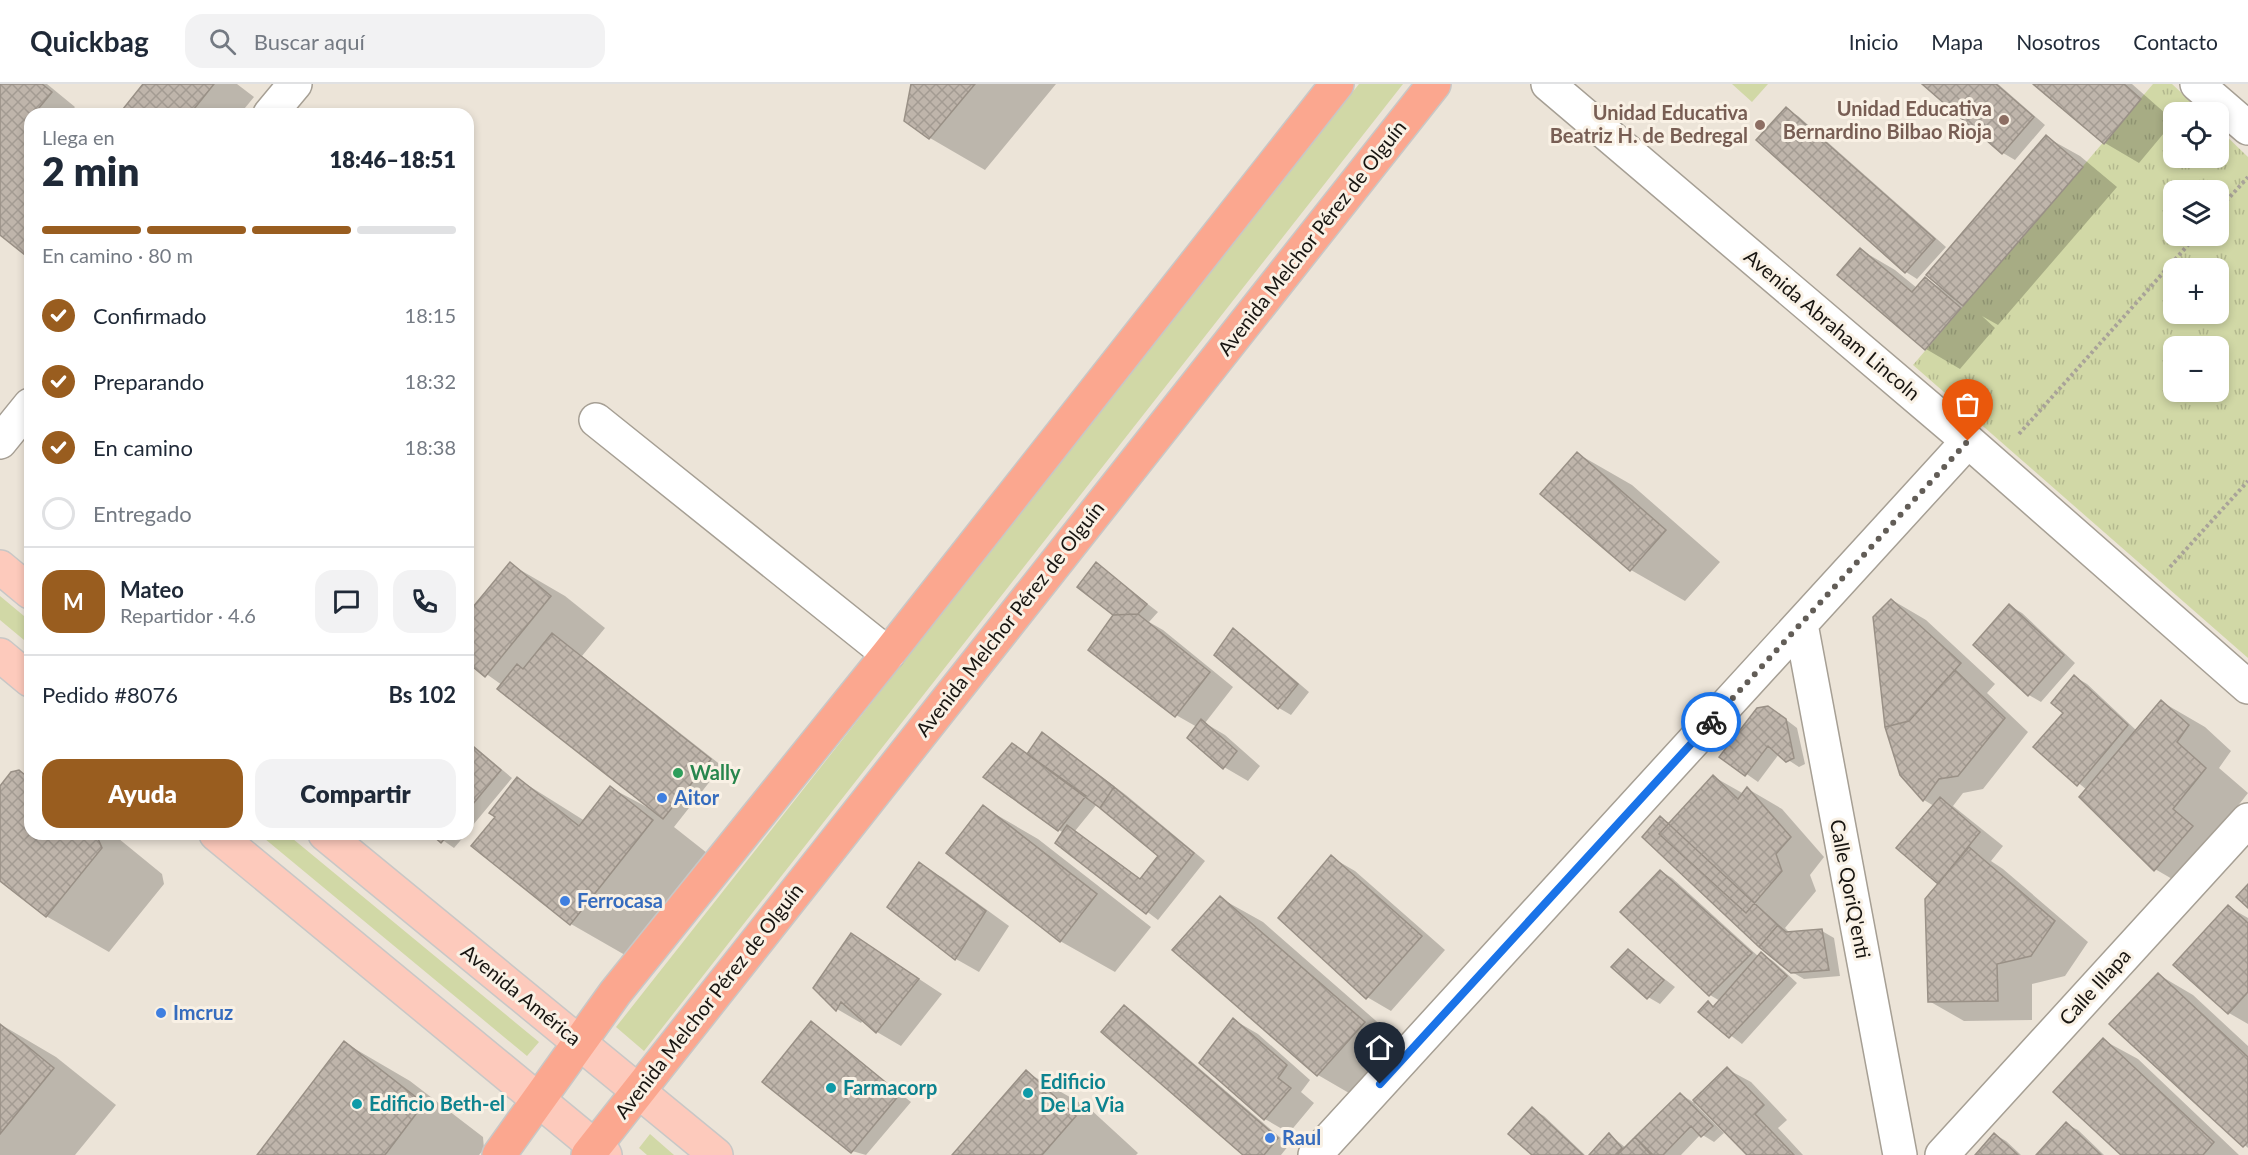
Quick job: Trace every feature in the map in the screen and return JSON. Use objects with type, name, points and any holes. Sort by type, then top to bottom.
[{"type":"highway","name":"Avenida Melchor Pérez de Olguín","points":[[595,1152],[639,1091],[1434,84]]},
{"type":"highway","points":[[499,1155],[615,993],[888,654],[1324,92]]},
{"type":"main road","points":[[0,567],[24,587]]},
{"type":"main road","points":[[0,655],[24,675]]},
{"type":"main road","points":[[223,840],[538,1101],[595,1152]]},
{"type":"main road","name":"Avenida América","points":[[332,840],[716,1155]]},
{"type":"street","points":[[275,108],[295,84]]},
{"type":"street","name":"Avenida Abraham Lincoln","points":[[1548,84],[1968,441],[2248,687]]},
{"type":"street","points":[[2197,84],[2248,128]]},
{"type":"street","points":[[0,442],[24,412]]},
{"type":"street","points":[[596,420],[888,654]]},
{"type":"street","points":[[1315,1155],[1968,441]]},
{"type":"street","name":"Calle QoriQ'enti","points":[[1801,624],[1900,1155]]},
{"type":"street","name":"Calle Illapa","points":[[1942,1155],[2248,819]]},
{"type":"path","points":[[2229,198],[2248,177]]},
{"type":"path","points":[[2012,441],[2187,246]]},
{"type":"path","points":[[2164,574],[2248,480]]},
{"type":"green space","points":[[1359,84],[1403,84],[644,1051],[616,1027]]},
{"type":"green space","points":[[1732,84],[1768,84],[1752,102]]},
{"type":"green space","points":[[2153,84],[2172,84],[2191,102],[2163,102],[2163,168],[2229,168],[2229,139],[2248,157],[2248,658],[1913,365]]},
{"type":"green space","points":[[0,596],[24,616],[24,640],[0,620]]},
{"type":"green space","points":[[266,840],[294,840],[539,1042],[527,1056]]},
{"type":"green space","points":[[650,1134],[674,1155],[647,1155],[639,1148]]},
{"type":"building","points":[[0,84],[42,84],[52,92],[39,108],[24,108],[24,254],[0,235]]},
{"type":"building","points":[[143,84],[214,84],[195,108],[124,108]]},
{"type":"building","points":[[911,84],[975,84],[929,139],[904,121]]},
{"type":"building","points":[[1922,84],[1996,84],[2034,117],[2002,154]]},
{"type":"building","points":[[2033,84],[2124,84],[2141,99],[2104,144]]},
{"type":"building","points":[[1786,107],[1935,239],[1905,273],[1756,140]]},
{"type":"building","points":[[2046,135],[2083,167],[1963,306],[1926,275]]},
{"type":"building","points":[[1860,248],[1912,292],[1925,277],[1961,308],[1925,350],[1837,275]]},
{"type":"building","points":[[1577,452],[1666,530],[1630,571],[1540,494]]},
{"type":"building","points":[[510,562],[551,596],[485,677],[474,668],[474,606]]},
{"type":"building","points":[[1096,562],[1147,604],[1138,614],[1113,615],[1077,587]]},
{"type":"building","points":[[1891,599],[1961,663],[1909,721],[1885,727],[1873,617]]},
{"type":"building","points":[[2009,604],[2064,655],[2028,696],[1973,645]]},
{"type":"building","points":[[1138,614],[1210,672],[1175,717],[1088,650],[1113,615]]},
{"type":"building","points":[[1233,628],[1298,684],[1278,709],[1214,655]]},
{"type":"building","points":[[552,633],[711,759],[663,819],[497,689],[517,664],[523,669]]},
{"type":"building","points":[[1955,670],[2005,718],[1958,776],[1939,779],[1923,801],[1900,775],[1885,727],[1909,721]]},
{"type":"building","points":[[2074,675],[2128,725],[2077,786],[2033,747],[2063,713],[2051,703]]},
{"type":"building","points":[[2161,700],[2189,725],[2177,742],[2206,768],[2173,809],[2193,826],[2154,871],[2079,797]]},
{"type":"building","points":[[1768,706],[1786,719],[1794,758],[1786,762],[1768,746],[1745,776],[1719,757],[1757,708]]},
{"type":"building","points":[[1201,719],[1237,751],[1223,769],[1187,738]]},
{"type":"building","points":[[1042,732],[1114,787],[1100,808],[1027,754]]},
{"type":"building","points":[[1012,743],[1086,796],[1058,831],[983,777]]},
{"type":"building","points":[[474,747],[501,770],[474,803]]},
{"type":"building","points":[[19,770],[24,774],[24,840],[99,840],[102,848],[46,917],[0,881],[0,786],[11,772]]},
{"type":"building","points":[[1713,775],[1738,799],[1747,787],[1791,837],[1776,854],[1782,871],[1746,913],[1659,834]]},
{"type":"building","points":[[517,777],[579,826],[610,786],[653,820],[570,925],[471,846],[495,817],[489,813]]},
{"type":"building","points":[[1114,787],[1194,853],[1146,914],[1055,843],[1067,825],[1140,879],[1158,856],[1100,808]]},
{"type":"building","points":[[1940,797],[1980,832],[1938,884],[1896,848]]},
{"type":"building","points":[[983,805],[1097,894],[1060,942],[946,853]]},
{"type":"building","points":[[1660,816],[1778,925],[1759,947],[1642,837]]},
{"type":"building","points":[[1969,847],[2055,921],[2031,956],[1997,964],[1998,1001],[1928,1002],[1925,899]]},
{"type":"building","points":[[1331,855],[1422,936],[1366,999],[1278,918]]},
{"type":"building","points":[[919,862],[986,911],[955,960],[887,907]]},
{"type":"building","points":[[1660,870],[1752,953],[1709,996],[1620,912]]},
{"type":"building","points":[[2248,884],[2248,908],[2236,897]]},
{"type":"building","points":[[1220,896],[1365,1022],[1317,1076],[1172,950]]},
{"type":"building","points":[[2228,905],[2248,923],[2248,992],[2228,1014],[2173,965]]},
{"type":"building","points":[[1778,925],[1786,932],[1822,929],[1829,970],[1791,973],[1759,947]]},
{"type":"building","points":[[851,933],[919,979],[876,1033],[841,1002],[836,1011],[813,988]]},
{"type":"building","points":[[1628,949],[1664,980],[1647,999],[1611,967]]},
{"type":"building","points":[[1761,952],[1787,976],[1729,1038],[1698,1012],[1708,1001],[1713,1007]]},
{"type":"building","points":[[2158,973],[2248,1057],[2248,1142],[2243,1147],[2109,1024]]},
{"type":"building","points":[[1124,1005],[1278,1138],[1264,1155],[1243,1155],[1101,1032]]},
{"type":"building","points":[[1233,1018],[1287,1065],[1278,1078],[1291,1088],[1264,1120],[1199,1063]]},
{"type":"building","name":"Farmacorp","points":[[811,1021],[900,1094],[851,1153],[762,1082]]},
{"type":"building","points":[[0,1024],[54,1068],[0,1134]]},
{"type":"building","points":[[2103,1038],[2214,1142],[2203,1155],[2121,1155],[2053,1092]]},
{"type":"building","name":"Edificio Beth-el","points":[[344,1041],[417,1098],[419,1110],[385,1155],[257,1155]]},
{"type":"building","points":[[1727,1067],[1764,1105],[1755,1114],[1794,1155],[1747,1155],[1693,1100]]},
{"type":"building","name":"Edificio De La Via","points":[[1026,1070],[1076,1116],[1042,1155],[952,1155]]},
{"type":"building","points":[[1680,1093],[1713,1126],[1701,1137],[1691,1126],[1663,1155],[1651,1155],[1635,1137]]},
{"type":"building","points":[[1532,1107],[1583,1155],[1532,1155],[1508,1134]]},
{"type":"building","points":[[2066,1122],[2101,1155],[2036,1155]]},
{"type":"building","points":[[1609,1133],[1622,1148],[1615,1155],[1589,1155]]},
{"type":"building","points":[[1994,1133],[2018,1155],[1975,1155]]},
{"type":"building","points":[[1635,1137],[1653,1155],[1617,1155]]},
{"type":"way so far","points":[[1711,722],[1968,441]]},
{"type":"place","name":"Unidad Educativa Bernardino Bilbao Rioja","points":[[2004,120]]},
{"type":"place","name":"Unidad Educativa Beatriz H. de Bedregal","points":[[1760,125]]},
{"type":"place","name":"Wally","points":[[678,773]]},
{"type":"place","name":"Aitor","points":[[662,798]]},
{"type":"place","name":"Ferrocasa","points":[[565,901]]},
{"type":"place","name":"Imcruz","points":[[161,1013]]},
{"type":"place","name":"Farmacorp","points":[[831,1088]]},
{"type":"place","name":"Edificio De La Via","points":[[1028,1093]]},
{"type":"place","name":"Edificio Beth-el","points":[[357,1104]]},
{"type":"place","name":"Raul","points":[[1270,1138]]},
{"type":"route","points":[[1380,1084],[1711,722]]}]
